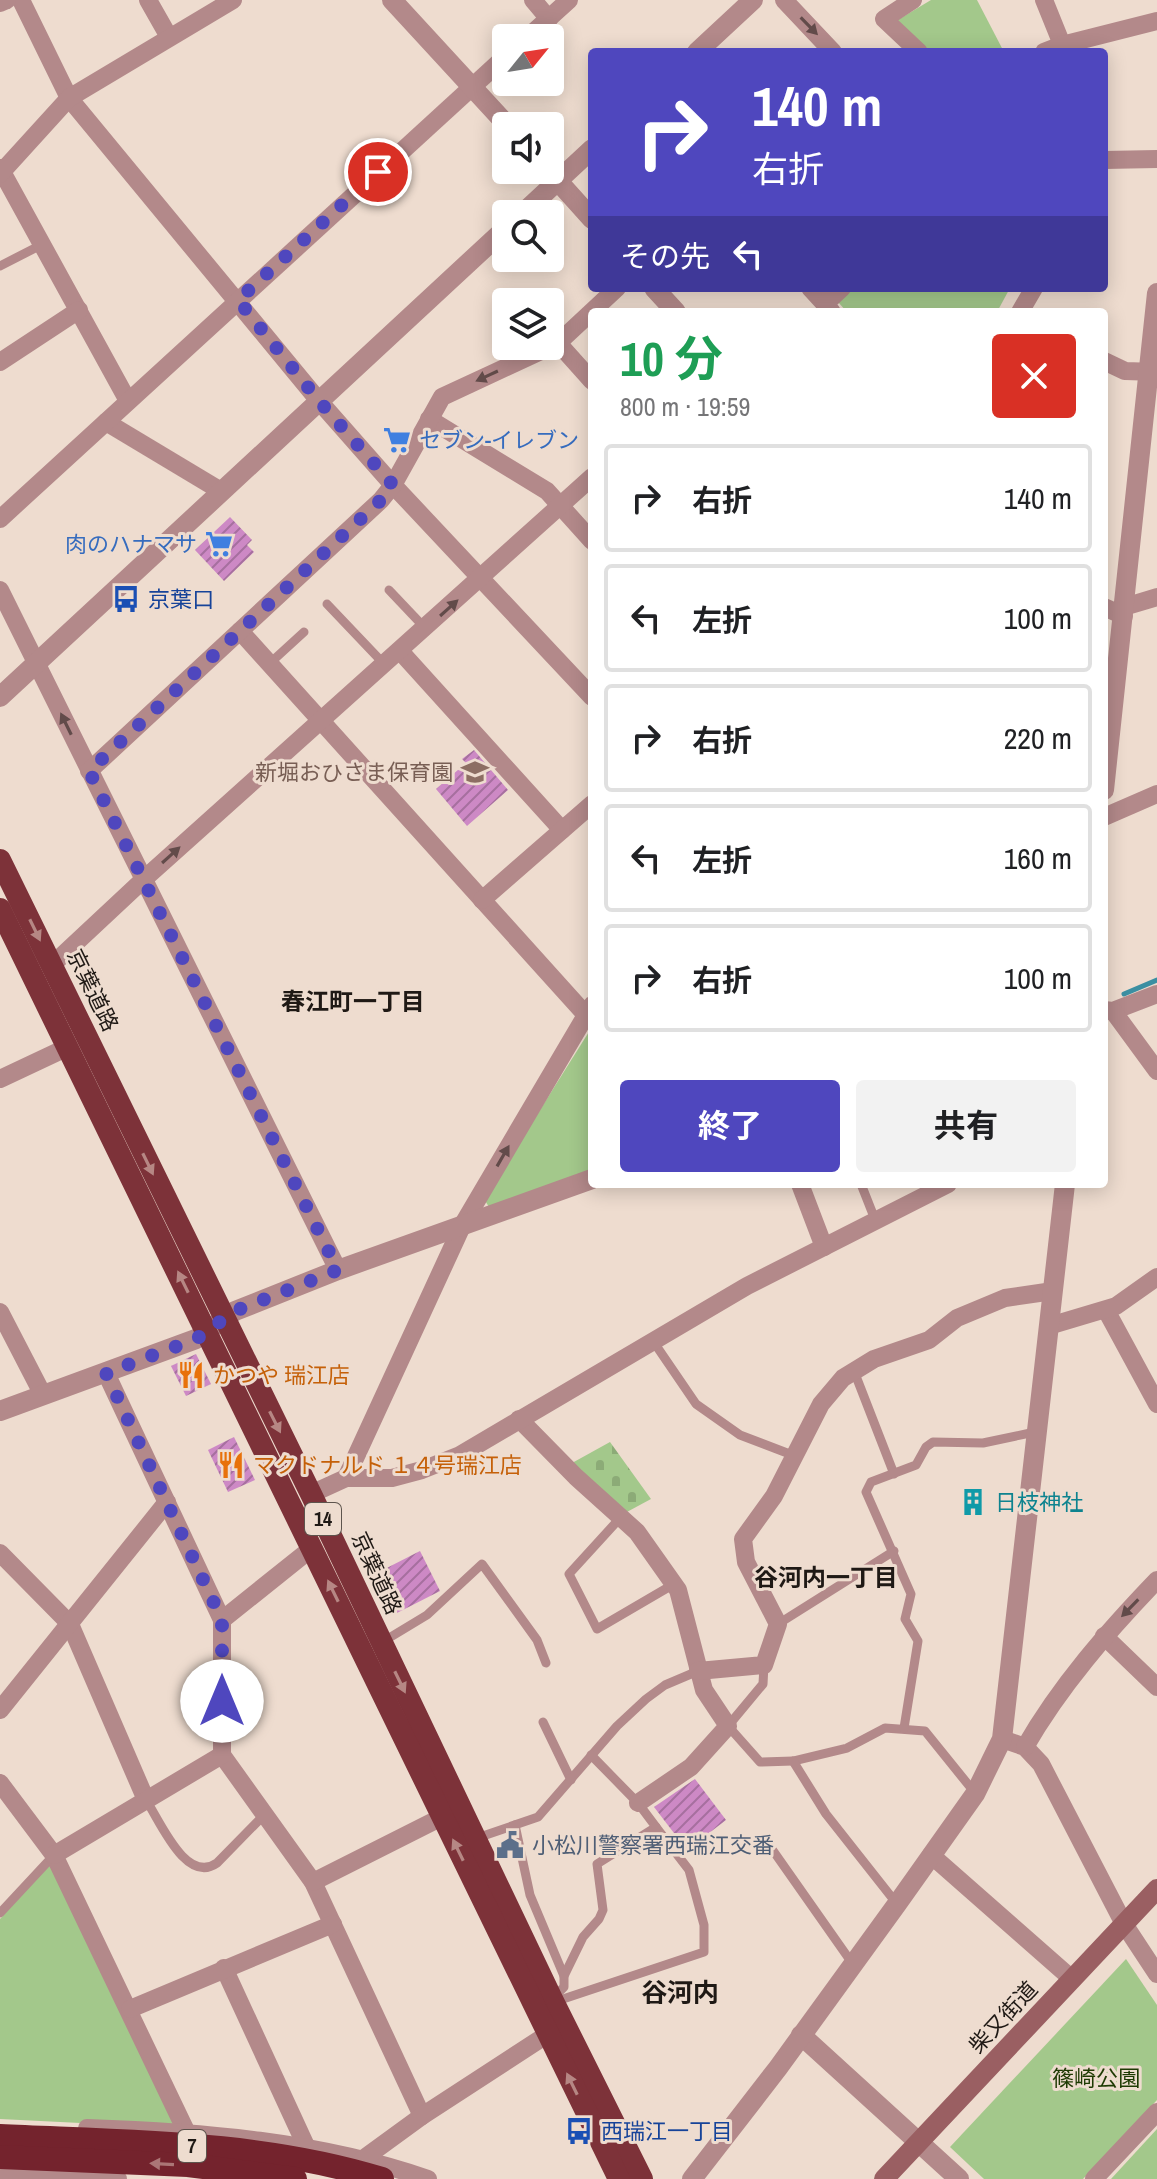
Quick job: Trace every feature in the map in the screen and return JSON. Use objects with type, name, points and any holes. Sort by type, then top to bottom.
[{"type":"highway","name":"京葉道路","points":[[0,860],[52,965],[312,1548],[619,2179]]},
{"type":"highway","name":"京葉道路","points":[[0,909],[68,1047],[215,1326],[311,1494],[642,2179]]},
{"type":"highway","name":"7","points":[[0,2136],[205,2147],[310,2162],[382,2179]]},
{"type":"highway","name":"7","points":[[0,2157],[188,2165],[295,2179]]},
{"type":"main road","name":"柴又街道","points":[[884,2179],[1157,1889]]},
{"type":"street","points":[[0,3],[7,0]]},
{"type":"street","points":[[21,0],[69,98],[319,401],[393,485],[588,693]]},
{"type":"street","points":[[148,0],[169,37]]},
{"type":"street","points":[[128,401],[1,172],[69,98],[233,0]]},
{"type":"street","points":[[392,0],[495,112]]},
{"type":"street","points":[[533,0],[549,19]]},
{"type":"street","points":[[543,24],[569,0]]},
{"type":"street","points":[[701,48],[753,0]]},
{"type":"street","points":[[784,0],[829,48]]},
{"type":"street","points":[[913,0],[884,19],[915,48]]},
{"type":"street","points":[[1044,0],[1064,48],[1157,21]]},
{"type":"street","points":[[0,519],[492,68]]},
{"type":"street","points":[[564,168],[588,152]]},
{"type":"street","points":[[1108,159],[1157,159]]},
{"type":"street","points":[[533,200],[546,184]]},
{"type":"street","points":[[560,184],[588,215]]},
{"type":"street","points":[[0,697],[492,241]]},
{"type":"street","points":[[596,308],[613,292]]},
{"type":"street","points":[[658,292],[672,308]]},
{"type":"street","points":[[814,292],[829,308]]},
{"type":"street","points":[[1108,724],[1117,610],[1153,372],[1157,293]]},
{"type":"street","points":[[0,362],[79,310]]},
{"type":"street","points":[[564,337],[588,315]]},
{"type":"street","points":[[564,350],[588,377]]},
{"type":"street","points":[[89,771],[381,500],[393,485],[442,397],[521,360]]},
{"type":"street","points":[[1108,363],[1125,371],[1153,372]]},
{"type":"street","points":[[429,419],[547,491],[588,537]]},
{"type":"street","points":[[106,422],[221,491]]},
{"type":"street","points":[[52,965],[588,481]]},
{"type":"street","points":[[0,590],[338,1270]]},
{"type":"street","points":[[1117,610],[1157,597]]},
{"type":"street","points":[[240,631],[482,900],[588,1011]]},
{"type":"street","points":[[400,651],[562,830]]},
{"type":"street","points":[[1108,815],[1157,794]]},
{"type":"street","points":[[482,900],[588,807]]},
{"type":"street","points":[[1157,994],[1109,1010],[1157,1071]]},
{"type":"street","points":[[346,1478],[463,1224],[588,1016]]},
{"type":"street","points":[[0,1079],[68,1047]]},
{"type":"street","points":[[0,1411],[196,1339],[235,1311],[338,1270],[588,1180]]},
{"type":"street","points":[[802,1188],[824,1247]]},
{"type":"street","points":[[311,1494],[346,1478],[392,1478],[460,1455],[747,1286],[876,1222],[934,1188]]},
{"type":"street","points":[[692,2179],[801,2035],[975,1794],[1002,1739],[1065,1188]]},
{"type":"street","points":[[1049,1326],[1116,1306],[1157,1277]]},
{"type":"street","points":[[698,1671],[764,1665],[778,1624],[746,1562],[743,1539],[774,1496],[821,1404],[843,1378],[874,1359],[929,1340],[957,1318],[1005,1298],[1053,1291]]},
{"type":"street","points":[[1106,1310],[1157,1404]]},
{"type":"street","points":[[0,1312],[43,1395]]},
{"type":"street","points":[[106,1373],[222,1620],[222,1755],[313,1882],[422,2116]]},
{"type":"street","points":[[519,1419],[576,1477],[637,1532],[674,1584],[704,1690],[728,1726],[691,1767],[638,1803]]},
{"type":"street","points":[[0,1710],[167,1502]]},
{"type":"street","points":[[222,1620],[312,1548]]},
{"type":"street","points":[[0,1553],[70,1624],[146,1800]]},
{"type":"street","points":[[1025,1747],[1034,1730],[1104,1636],[1157,1580]]},
{"type":"street","points":[[1104,1636],[1157,1687]]},
{"type":"street","points":[[1002,1739],[1025,1747],[1041,1764],[1124,1924],[1157,1974]]},
{"type":"street","points":[[54,1855],[222,1755]]},
{"type":"street","points":[[0,1783],[54,1855],[186,2131]]},
{"type":"street","points":[[313,1882],[442,1817]]},
{"type":"street","points":[[931,1855],[1072,1979]]},
{"type":"street","points":[[130,2009],[333,1924]]},
{"type":"street","points":[[224,1968],[306,2146]]},
{"type":"street","points":[[363,2159],[422,2116],[548,2034]]},
{"type":"street","points":[[801,2035],[959,2179]]},
{"type":"street","points":[[1094,2179],[1157,2112]]},
{"type":"street","points":[[0,2124],[186,2131],[306,2146],[428,2179]]},
{"type":"street","points":[[0,2171],[118,2179]]},
{"type":"lane","points":[[0,266],[43,244]]},
{"type":"lane","points":[[389,590],[426,629]]},
{"type":"lane","points":[[327,604],[385,665]]},
{"type":"lane","points":[[269,664],[304,632]]},
{"type":"lane","points":[[863,1188],[876,1222]]},
{"type":"lane","points":[[653,1341],[696,1404],[740,1435],[795,1456]]},
{"type":"lane","points":[[854,1371],[894,1474]]},
{"type":"lane","points":[[904,1728],[918,1641],[905,1619],[911,1594],[866,1492],[871,1482],[916,1465],[926,1447],[933,1442],[983,1443],[1035,1432]]},
{"type":"lane","points":[[621,1517],[569,1574],[597,1629],[674,1584]]},
{"type":"lane","points":[[778,1624],[894,1551]]},
{"type":"lane","points":[[381,1643],[427,1615],[482,1564],[537,1640],[546,1663]]},
{"type":"lane","points":[[764,1665],[763,1684],[728,1726],[760,1762],[793,1761],[847,1748],[885,1728],[925,1731],[975,1794]]},
{"type":"lane","points":[[477,1838],[538,1817],[591,1755],[646,1699],[665,1685],[698,1671]]},
{"type":"lane","points":[[543,1722],[571,1780]]},
{"type":"lane","points":[[553,2000],[704,1952],[704,1925],[689,1870],[638,1803],[591,1755]]},
{"type":"lane","points":[[793,1761],[826,1814],[897,1904]]},
{"type":"lane","points":[[146,1800],[184,1860],[199,1869],[209,1869],[217,1863],[264,1815]]},
{"type":"lane","points":[[515,1825],[530,1895],[564,1976],[564,1987],[553,2000]]},
{"type":"lane","points":[[564,1976],[583,1937],[603,1910],[597,1864],[656,1827]]},
{"type":"lane","points":[[767,1842],[853,1964]]},
{"type":"lane","points":[[0,1913],[54,1855]]},
{"type":"green space","points":[[931,0],[977,0],[1002,48],[926,48],[896,21]]},
{"type":"green space","points":[[849,292],[1008,292],[999,308],[843,308],[838,302]]},
{"type":"green space","points":[[588,1033],[588,1172],[489,1207],[484,1199]]},
{"type":"green space","points":[[610,1442],[651,1499],[625,1513],[572,1463]]},
{"type":"green space","points":[[52,1861],[181,2128],[0,2119],[0,1919]]},
{"type":"green space","name":"篠崎公園","points":[[1126,1959],[1157,2005],[1157,2100],[1083,2179],[984,2179],[950,2147]]},
{"type":"green space","points":[[1157,2129],[1157,2179],[1111,2179]]},
{"type":"building","points":[[230,517],[252,540],[247,545],[254,552],[224,581],[195,550]]},
{"type":"building","points":[[474,750],[508,790],[467,826],[436,789],[466,763],[462,759]]},
{"type":"building","name":"かつや 瑞江店","points":[[196,1354],[211,1384],[186,1396],[171,1366]]},
{"type":"building","name":"マクドナルド １４号瑞江店","points":[[234,1437],[255,1480],[228,1492],[208,1450]]},
{"type":"building","points":[[420,1551],[440,1591],[393,1615],[375,1574]]},
{"type":"building","points":[[695,1779],[726,1820],[687,1850],[654,1807]]},
{"type":"waterway","points":[[1124,994],[1157,980]]},
{"type":"place","name":"セブン-イレブン","points":[[397,440]]},
{"type":"place","name":"肉のハナマサ","points":[[219,544]]},
{"type":"place","name":"京葉口","points":[[126,599]]},
{"type":"place","name":"新堀おひさま保育園","points":[[475,772]]},
{"type":"place","name":"かつや 瑞江店","points":[[191,1375]]},
{"type":"place","name":"マクドナルド １４号瑞江店","points":[[231,1465]]},
{"type":"place","name":"日枝神社","points":[[973,1502]]},
{"type":"place","name":"小松川警察署西瑞江交番","points":[[510,1845]]},
{"type":"place","name":"西瑞江一丁目","points":[[579,2131]]},
{"type":"district","name":"春江町一丁目","points":[[353,1002]]},
{"type":"district","name":"谷河内一丁目","points":[[826,1578]]},
{"type":"district","name":"谷河内","points":[[680,1993]]},
{"type":"route","points":[[222,1701],[222,1620],[106,1373],[196,1339],[235,1311],[338,1270],[89,771],[381,500],[393,485],[319,401],[238,300],[378,172]]}]
